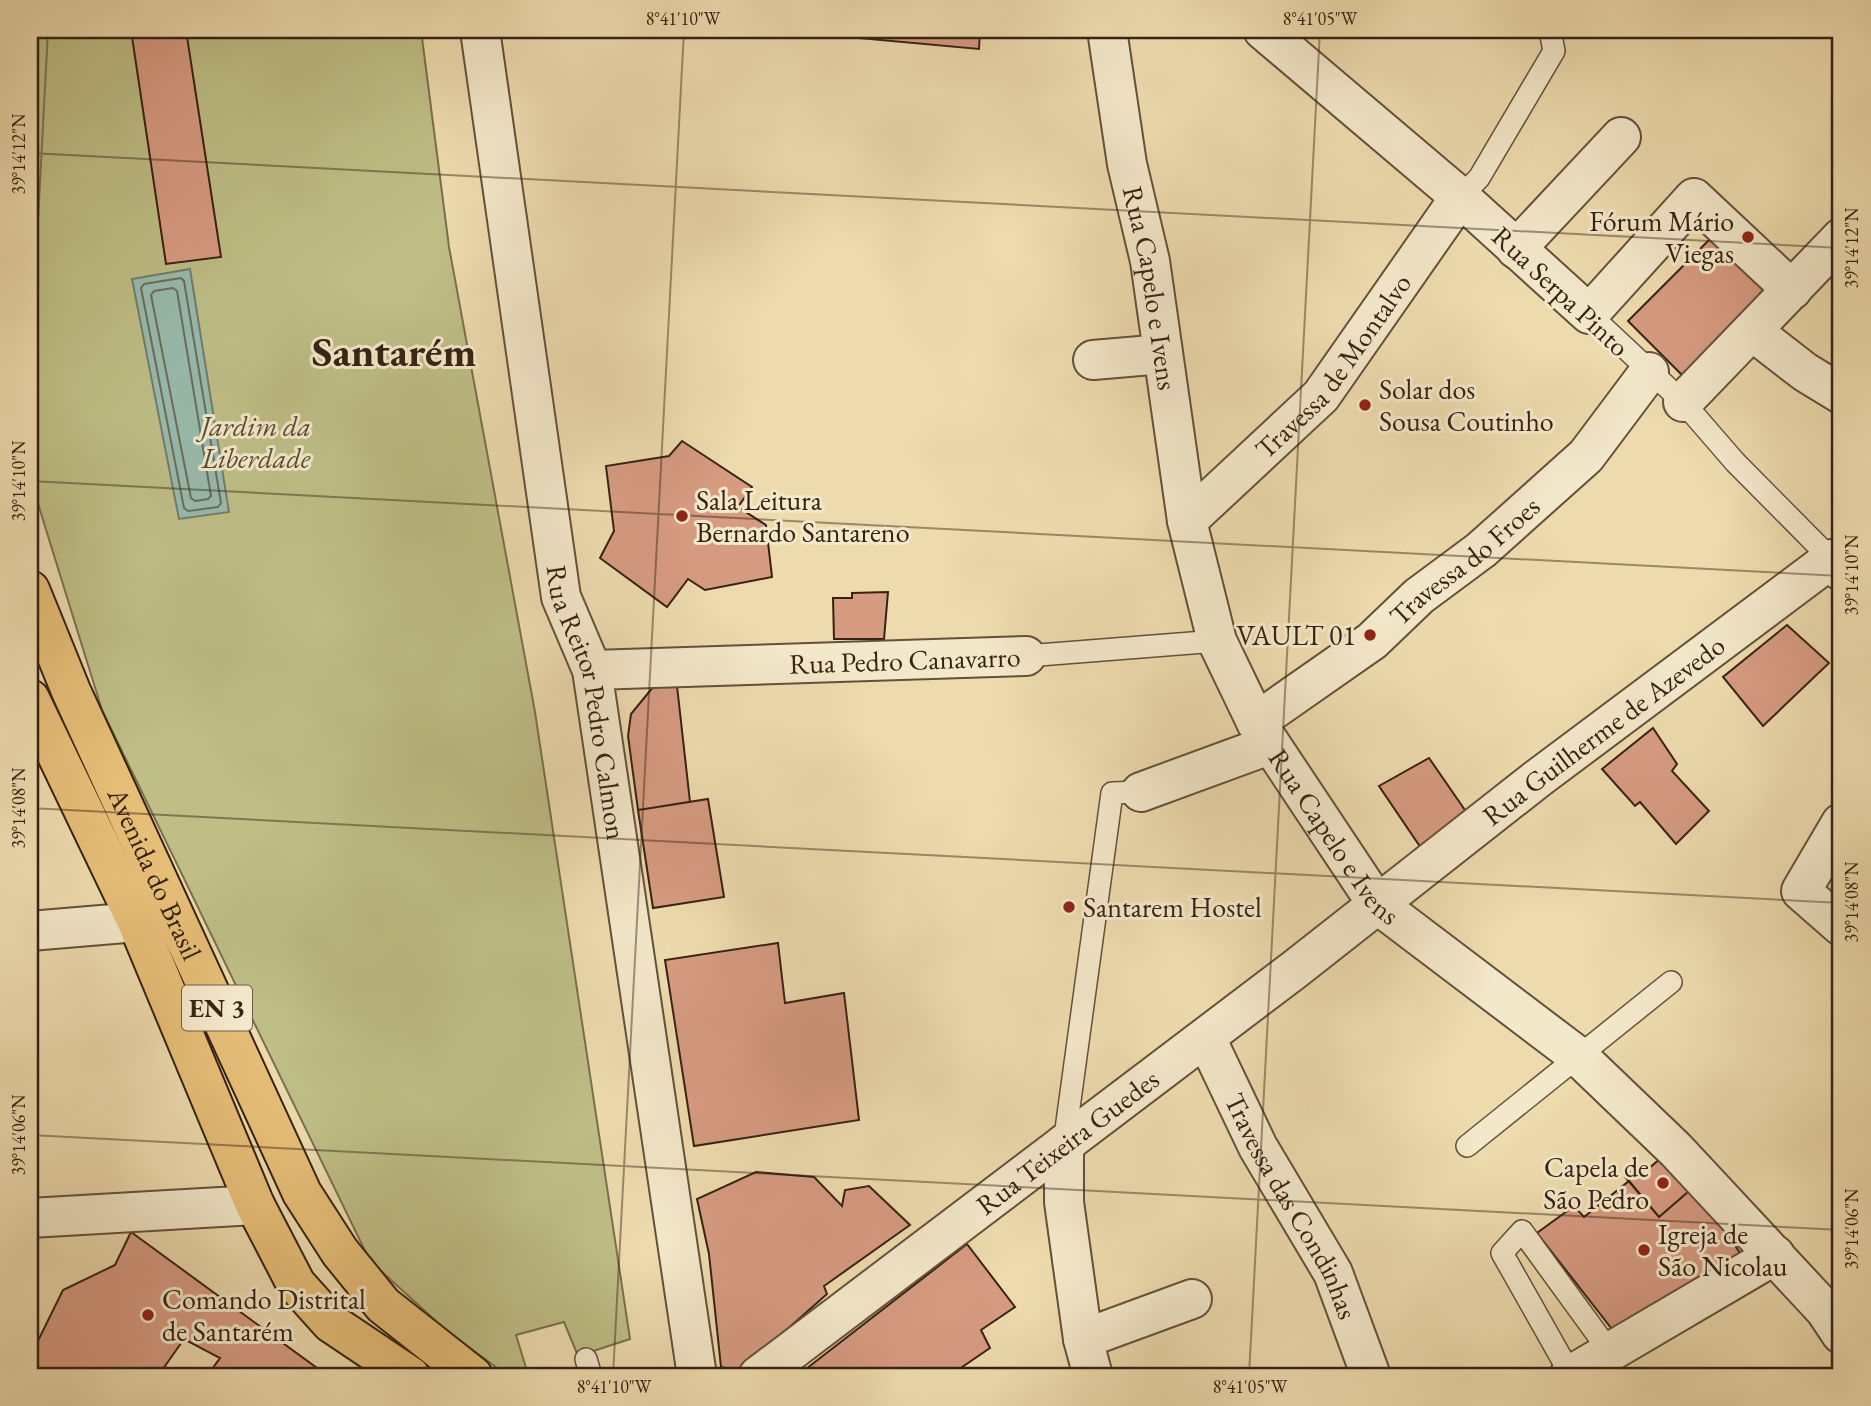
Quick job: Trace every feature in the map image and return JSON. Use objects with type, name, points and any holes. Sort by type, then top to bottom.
[{"type":"main road","name":"Avenida do Brasil","points":[[30,590],[71,691],[302,1194],[340,1252],[383,1306],[473,1376]]},
{"type":"main road","name":"Avenida do Brasil","points":[[30,699],[137,922],[255,1205],[296,1284],[331,1323],[410,1376]]},
{"type":"street","name":"Rua Reitor Pedro Calmon","points":[[480,30],[561,597],[592,670],[697,1376]]},
{"type":"street","name":"Rua Capelo e Ivens","points":[[1107,30],[1127,164],[1150,261],[1187,521],[1217,641],[1263,733],[1377,904],[1579,1057],[1676,1150],[1775,1255],[1836,1314]]},
{"type":"street","name":"Rua Serpa Pinto","points":[[1262,30],[1460,197],[1589,314]]},
{"type":"street","points":[[1516,249],[1621,137]]},
{"type":"street","name":"Travessa de Montalvo","points":[[1187,521],[1321,396],[1460,197]]},
{"type":"street","points":[[1589,314],[1694,198],[1792,290]]},
{"type":"street","points":[[1682,402],[1841,238]]},
{"type":"street","points":[[1752,331],[1805,372],[1841,394]]},
{"type":"street","points":[[1093,360],[1163,354]]},
{"type":"street","name":"Travessa do Froes","points":[[1141,792],[1263,733],[1372,641],[1419,596],[1480,550],[1586,456],[1649,372]]},
{"type":"street","name":"Rua Guilherme de Azevedo","points":[[1377,904],[1537,779],[1836,565]]},
{"type":"street","name":"Rua Pedro Canavarro","points":[[592,670],[1026,656]]},
{"type":"street","points":[[1841,823],[1801,891],[1841,926]]},
{"type":"street","name":"Rua Teixeira Guedes","points":[[758,1376],[1206,1038],[1377,904]]},
{"type":"street","points":[[30,930],[137,922]]},
{"type":"street","name":"Travessa das Condinhas","points":[[1206,1038],[1258,1147],[1333,1273],[1371,1376]]},
{"type":"street","points":[[1064,1144],[1065,1202],[1083,1339],[1093,1376]]},
{"type":"street","points":[[30,1217],[255,1205]]},
{"type":"street","points":[[1570,1376],[1775,1255]]},
{"type":"street","points":[[1083,1339],[1192,1299]]},
{"type":"lane","points":[[1460,197],[1479,178],[1554,51],[1550,30]]},
{"type":"lane","name":"Rua Serpa Pinto","points":[[1589,314],[1682,402],[1735,462],[1836,565]]},
{"type":"lane","name":"Rua Pedro Canavarro","points":[[1026,656],[1217,641]]},
{"type":"lane","points":[[1064,1144],[1103,840],[1112,793],[1141,792]]},
{"type":"lane","points":[[1467,1146],[1671,982]]},
{"type":"lane","points":[[1570,1376],[1502,1253],[1522,1231],[1610,1352]]},
{"type":"green space","name":"Jardim da Liberdade","points":[[30,30],[421,30],[449,247],[535,712],[630,1339],[578,1356],[564,1322],[516,1335],[527,1371],[508,1376],[448,1332],[370,1261],[102,710],[30,478]]},
{"type":"water","points":[[190,269],[229,512],[179,519],[132,279]]},
{"type":"building","points":[[131,30],[186,30],[221,257],[166,264]]},
{"type":"building","points":[[771,30],[980,30],[979,49]]},
{"type":"building","points":[[1716,233],[1772,289],[1684,377],[1628,321]]},
{"type":"building","name":"Sala Leitura Bernardo Santareno","points":[[682,441],[752,487],[738,507],[766,525],[772,577],[705,590],[688,579],[667,607],[600,558],[614,531],[606,466],[669,456]]},
{"type":"building","points":[[888,592],[884,639],[834,639],[833,598],[852,598],[852,593]]},
{"type":"building","points":[[1787,625],[1829,663],[1763,726],[1723,677]]},
{"type":"building","points":[[676,677],[690,802],[638,810],[628,736],[631,714],[658,681]]},
{"type":"building","points":[[1653,728],[1677,764],[1672,771],[1709,811],[1676,844],[1640,802],[1635,806],[1602,769]]},
{"type":"building","points":[[1429,758],[1467,813],[1421,848],[1379,786]]},
{"type":"building","points":[[708,799],[724,897],[653,908],[638,810]]},
{"type":"building","points":[[778,943],[785,1003],[844,993],[859,1120],[694,1146],[665,960]]},
{"type":"building","name":"Capela de São Pedro","points":[[1668,1152],[1696,1185],[1659,1217],[1625,1177],[1636,1168],[1641,1175]]},
{"type":"building","points":[[756,1172],[814,1177],[842,1206],[845,1190],[869,1186],[910,1225],[824,1286],[827,1294],[739,1372],[721,1367],[709,1254],[697,1199]]},
{"type":"building","name":"Igreja de São Nicolau","points":[[1629,1181],[1659,1217],[1696,1185],[1749,1267],[1622,1342],[1537,1233],[1574,1206],[1584,1217]]},
{"type":"building","name":"Comando Distrital de Santarém","points":[[131,1232],[328,1376],[207,1376],[220,1358],[184,1339],[158,1376],[30,1376],[30,1357],[63,1290],[115,1265]]},
{"type":"building","points":[[967,1244],[1015,1307],[981,1330],[990,1348],[949,1376],[797,1376]]},
{"type":"place","name":"Fórum Mário Viegas","points":[[1748,237]]},
{"type":"place","name":"Solar dos Sousa Coutinho","points":[[1365,405]]},
{"type":"place","name":"Sala Leitura Bernardo Santareno","points":[[682,516]]},
{"type":"place","name":"VAULT 01","points":[[1370,635]]},
{"type":"place","name":"Santarem Hostel","points":[[1069,907]]},
{"type":"place","name":"Capela de São Pedro","points":[[1663,1183]]},
{"type":"place","name":"Igreja de São Nicolau","points":[[1644,1250]]},
{"type":"place","name":"Comando Distrital de Santarém","points":[[148,1315]]},
{"type":"district","name":"Santarém","points":[[394,351]]}]
